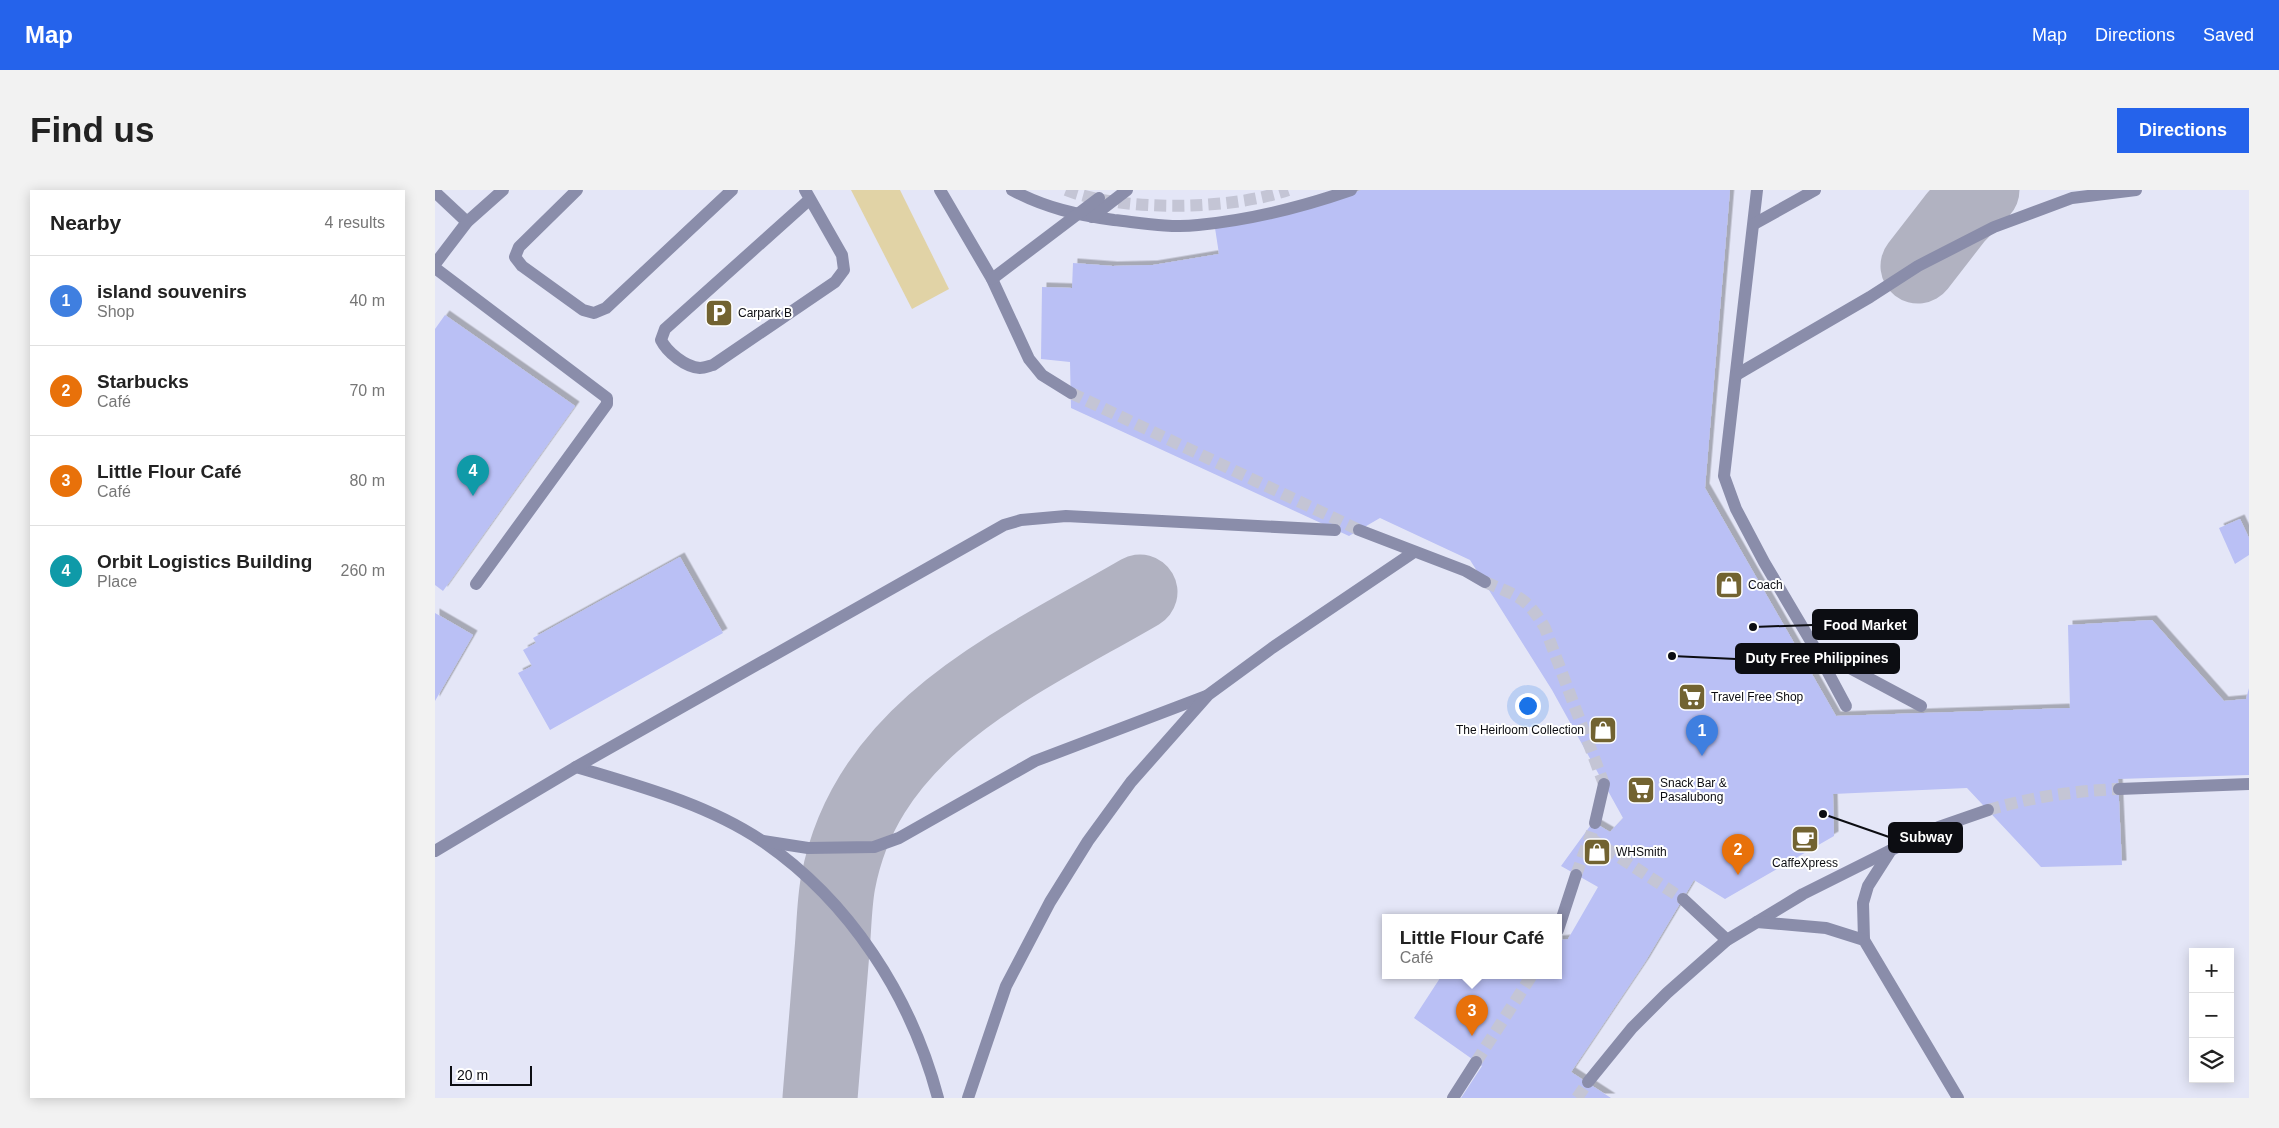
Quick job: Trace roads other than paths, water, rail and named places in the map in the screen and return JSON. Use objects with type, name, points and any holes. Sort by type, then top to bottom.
[{"type":"street","points":[[435,264],[467,222],[503,190]]},
{"type":"street","points":[[577,190],[519,247],[515,257],[522,266],[577,306],[594,313],[606,308],[732,190]]},
{"type":"street","points":[[940,190],[992,279],[1029,359],[1042,375],[1071,393]]},
{"type":"street","points":[[1013,190],[1048,206],[1092,217],[1166,226],[1198,225],[1239,219],[1313,203],[1351,190]]},
{"type":"street","points":[[1092,217],[1127,190]]},
{"type":"street","points":[[1757,190],[1724,476],[1736,509],[1759,553],[1816,650],[1846,706]]},
{"type":"street","points":[[1754,224],[1815,190]]},
{"type":"street","points":[[1736,374],[1870,297],[1918,266],[1994,227],[2072,198],[2136,190]]},
{"type":"street","points":[[435,192],[467,222]]},
{"type":"street","points":[[807,195],[842,255],[844,270],[835,282],[713,365],[701,368],[688,364],[666,350],[661,340],[665,329],[807,195]]},
{"type":"street","points":[[992,279],[1099,198]]},
{"type":"street","points":[[435,268],[607,398],[607,404],[475,584]]},
{"type":"street","points":[[435,850],[576,767],[1004,525],[1021,520],[1065,516],[1335,530]]},
{"type":"street","points":[[1359,530],[1466,571],[1485,582]]},
{"type":"street","points":[[968,1098],[1006,986],[1050,902],[1088,841],[1131,782],[1208,695],[1266,652],[1415,552]]},
{"type":"street","points":[[1816,650],[1921,706]]},
{"type":"street","points":[[761,840],[809,848],[874,847],[899,838],[1035,761],[1208,695]]},
{"type":"street","points":[[576,767],[682,800],[761,840],[795,866],[850,921],[882,968],[909,1018],[933,1076],[938,1098]]},
{"type":"street","points":[[1595,823],[1604,784]]},
{"type":"street","points":[[2119,789],[2249,784]]},
{"type":"street","points":[[1588,1082],[1632,1028],[1699,963],[1727,940],[1803,894],[1891,850],[1939,827],[1988,810]]},
{"type":"street","points":[[1891,850],[1868,886],[1863,903],[1864,940],[1958,1098]]},
{"type":"street","points":[[1562,921],[1577,875]]},
{"type":"street","points":[[1683,900],[1727,940]]},
{"type":"street","points":[[1757,922],[1826,928],[1864,940]]},
{"type":"street","points":[[1453,1098],[1476,1062]]},
{"type":"tunnel","points":[[1066,190],[1116,202],[1177,206],[1238,202],[1288,190]]},
{"type":"tunnel","points":[[1071,393],[1359,530]]},
{"type":"tunnel","points":[[1485,582],[1520,598],[1532,609],[1545,628],[1604,784]]},
{"type":"tunnel","points":[[1988,810],[2053,795],[2119,789]]},
{"type":"tunnel","points":[[1576,875],[1592,832]]},
{"type":"tunnel","points":[[1590,838],[1683,899]]},
{"type":"tunnel","points":[[1476,1062],[1529,979]]},
{"type":"tunnel","points":[[1577,1098],[1588,1082]]},
{"type":"place","name":"Carpark B","points":[[719,313]]},
{"type":"place","name":"Orbit Logistics Building","points":[[473,496]]},
{"type":"place","name":"Coach","points":[[1729,585]]},
{"type":"place","name":"Food Market","points":[[1753,627]]},
{"type":"place","name":"Duty Free Philippines","points":[[1672,656]]},
{"type":"place","name":"Travel Free Shop","points":[[1692,697]]},
{"type":"place","name":"The Heirloom Collection","points":[[1603,730]]},
{"type":"place","name":"island souvenirs","points":[[1702,756]]},
{"type":"place","name":"Snack Bar & Pasalubong","points":[[1641,790]]},
{"type":"place","name":"Subway","points":[[1823,814]]},
{"type":"place","name":"CaffeXpress","points":[[1805,839]]},
{"type":"place","name":"WHSmith","points":[[1597,852]]},
{"type":"place","name":"Starbucks","points":[[1738,875]]},
{"type":"place","name":"Little Flour Café","points":[[1472,1036]]}]
